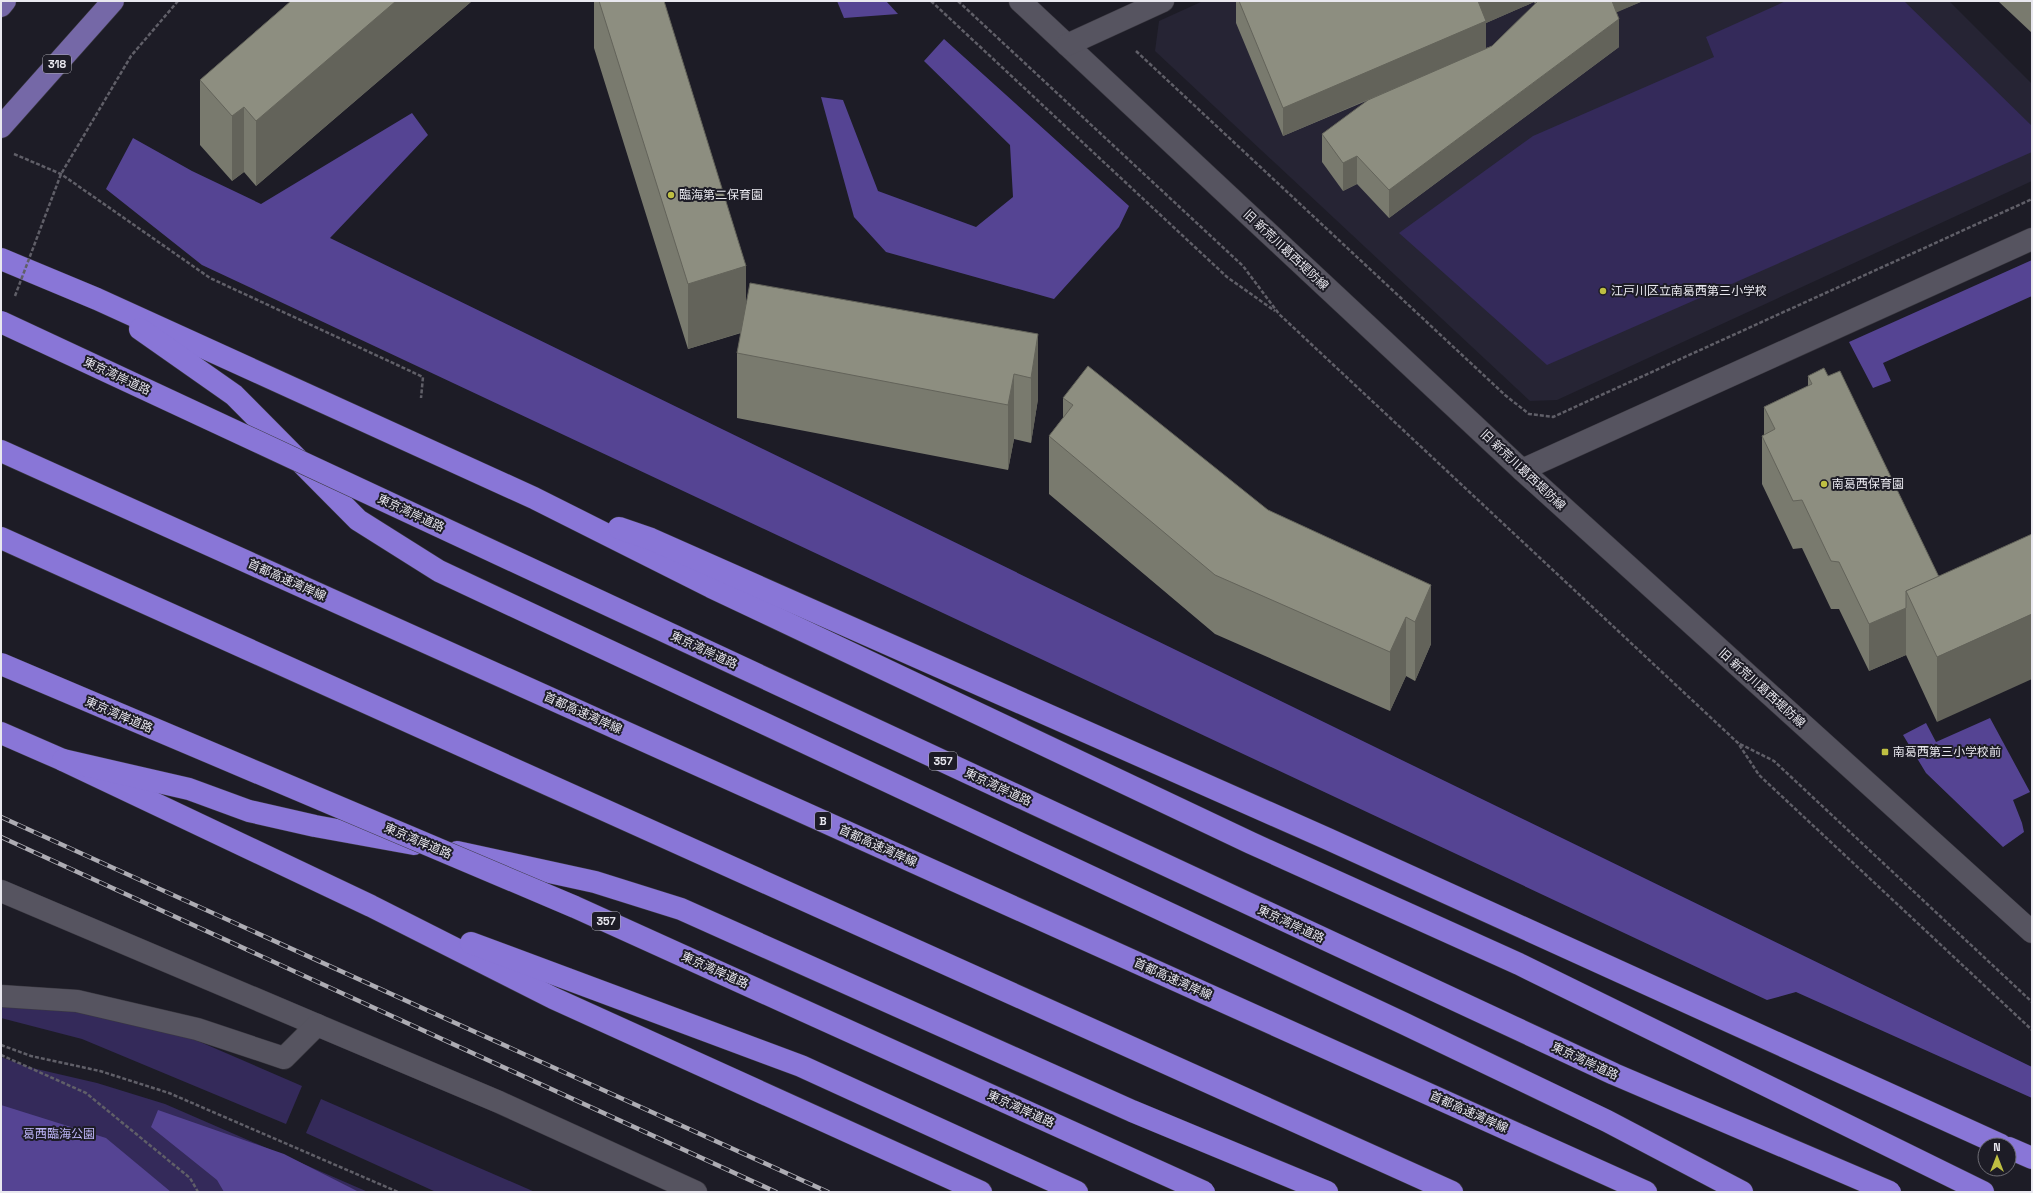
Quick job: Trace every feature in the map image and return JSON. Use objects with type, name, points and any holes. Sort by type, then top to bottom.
[{"type":"highway","points":[[1,259],[97,299],[534,498],[747,604],[1251,843],[1519,964],[1983,1192]]},
{"type":"highway","points":[[97,299],[234,395],[358,520],[439,571],[1405,1024],[1607,1121],[1742,1192]]},
{"type":"highway","name":"東京湾岸道路","points":[[1,322],[1614,1074],[1890,1192]]},
{"type":"highway","points":[[1,328],[119,376]]},
{"type":"highway","name":"首都高速湾岸線","points":[[1,451],[1646,1192]]},
{"type":"highway","points":[[534,498],[651,539],[1328,839],[1983,1137]]},
{"type":"highway","points":[[1,538],[1452,1192]]},
{"type":"highway","points":[[1,661],[41,682]]},
{"type":"highway","name":"東京湾岸道路","points":[[1,664],[575,907],[1204,1192]]},
{"type":"highway","points":[[1,733],[63,760],[371,906],[553,998],[981,1192]]},
{"type":"highway","points":[[63,760],[189,789],[271,816],[484,857],[595,882],[681,909],[1132,1111],[1327,1192]]},
{"type":"highway","points":[[371,906],[801,1066],[1077,1192]]},
{"type":"highway","points":[[2017,1151],[2032,1158]]},
{"type":"main road","points":[[1,6],[5,1]]},
{"type":"main road","name":"318","points":[[1,127],[113,1]]},
{"type":"street","name":"旧 新荒川葛西堤防線","points":[[1020,1],[1522,470],[2032,932]]},
{"type":"street","points":[[1067,45],[1163,1]]},
{"type":"street","points":[[1522,470],[2032,239]]},
{"type":"street","points":[[1,891],[499,1102],[696,1192]]},
{"type":"street","points":[[1,996],[77,1001],[197,1029],[284,1058],[317,1025]]},
{"type":"path","points":[[15,297],[61,174],[131,56],[178,1]]},
{"type":"path","points":[[931,1],[1227,277],[1279,314],[1738,743],[1759,775],[2032,1030]]},
{"type":"path","points":[[958,1],[1243,266],[1279,314]]},
{"type":"path","points":[[1136,51],[1506,395],[1529,414],[1553,417],[2032,199]]},
{"type":"path","points":[[8,151],[61,174],[210,278],[423,377],[422,398]]},
{"type":"path","points":[[1738,743],[1774,761],[2032,1002]]},
{"type":"path","points":[[1,1044],[31,1056],[100,1071],[169,1093],[398,1192]]},
{"type":"path","points":[[1,1055],[86,1093],[190,1178],[198,1192]]},
{"type":"shaded area","name":"江戸川区立南葛西第三小学校","points":[[1203,1],[1949,1],[2032,84],[2032,181],[1557,400],[1530,401],[1155,51],[1159,21]]},
{"type":"green space","points":[[837,1],[886,1],[898,14],[844,18]]},
{"type":"green space","points":[[1786,1],[1904,1],[2032,126],[2032,152],[1547,365],[1399,233],[1533,136],[1714,57],[1706,37]]},
{"type":"green space","points":[[944,39],[1129,206],[1119,227],[1054,299],[886,252],[854,217],[821,97],[843,100],[878,191],[976,227],[1013,197],[1010,145],[924,61]]},
{"type":"green space","points":[[412,113],[428,135],[330,238],[2032,1067],[2032,1098],[1796,992],[1767,1000],[202,265],[106,189],[133,138],[192,171],[261,204]]},
{"type":"green space","points":[[2032,260],[2032,296],[1883,363],[1891,381],[1873,388],[1849,342]]},
{"type":"green space","points":[[1990,718],[2030,792],[2013,800],[2024,832],[2003,847],[1926,773],[1903,735],[1926,723],[1936,742]]},
{"type":"green space","points":[[1,1003],[87,1012],[191,1038],[302,1086],[286,1124],[82,1039],[1,1018]]},
{"type":"green space","name":"葛西臨海公園","points":[[1,1057],[28,1067],[97,1083],[165,1104],[368,1192],[1,1192]]},
{"type":"green space","points":[[321,1099],[535,1192],[436,1192],[306,1133]]},
{"type":"green space","points":[[1,1105],[106,1138],[171,1192],[1,1192]]},
{"type":"green space","points":[[158,1110],[284,1154],[359,1192],[224,1192],[217,1180],[151,1127]]},
{"type":"building","points":[[291,1],[396,1],[256,121],[244,107],[232,116],[200,80]]},
{"type":"building","points":[[599,1],[664,1],[746,266],[688,284]]},
{"type":"building","points":[[1239,1],[1478,1],[1486,21],[1283,108]]},
{"type":"building","points":[[1538,1],[1612,1],[1619,19],[1389,190],[1357,156],[1343,163],[1322,134],[1368,100],[1492,46]]},
{"type":"building","points":[[750,283],[1038,334],[1031,378],[1014,374],[1008,405],[737,353]]},
{"type":"building","points":[[1088,366],[1268,510],[1431,585],[1415,622],[1406,617],[1390,652],[1215,575],[1049,436],[1073,405],[1063,398]]},
{"type":"building","points":[[1824,368],[1828,376],[1840,371],[1939,577],[1906,591],[1906,608],[1869,624],[1839,562],[1831,561],[1802,500],[1793,501],[1762,436],[1775,429],[1764,407],[1812,384],[1808,376]]},
{"type":"building","points":[[2032,534],[2032,614],[1937,657],[1906,591]]},
{"type":"railway","points":[[1,817],[828,1192]]},
{"type":"railway","points":[[1,837],[776,1192]]},
{"type":"place","name":"臨海第二保育園","points":[[671,195]]},
{"type":"place","name":"江戸川区立南葛西第三小学校","points":[[1603,291]]},
{"type":"place","name":"南葛西保育園","points":[[1824,484]]},
{"type":"place","name":"南葛西第三小学校前","points":[[1885,752]]}]
